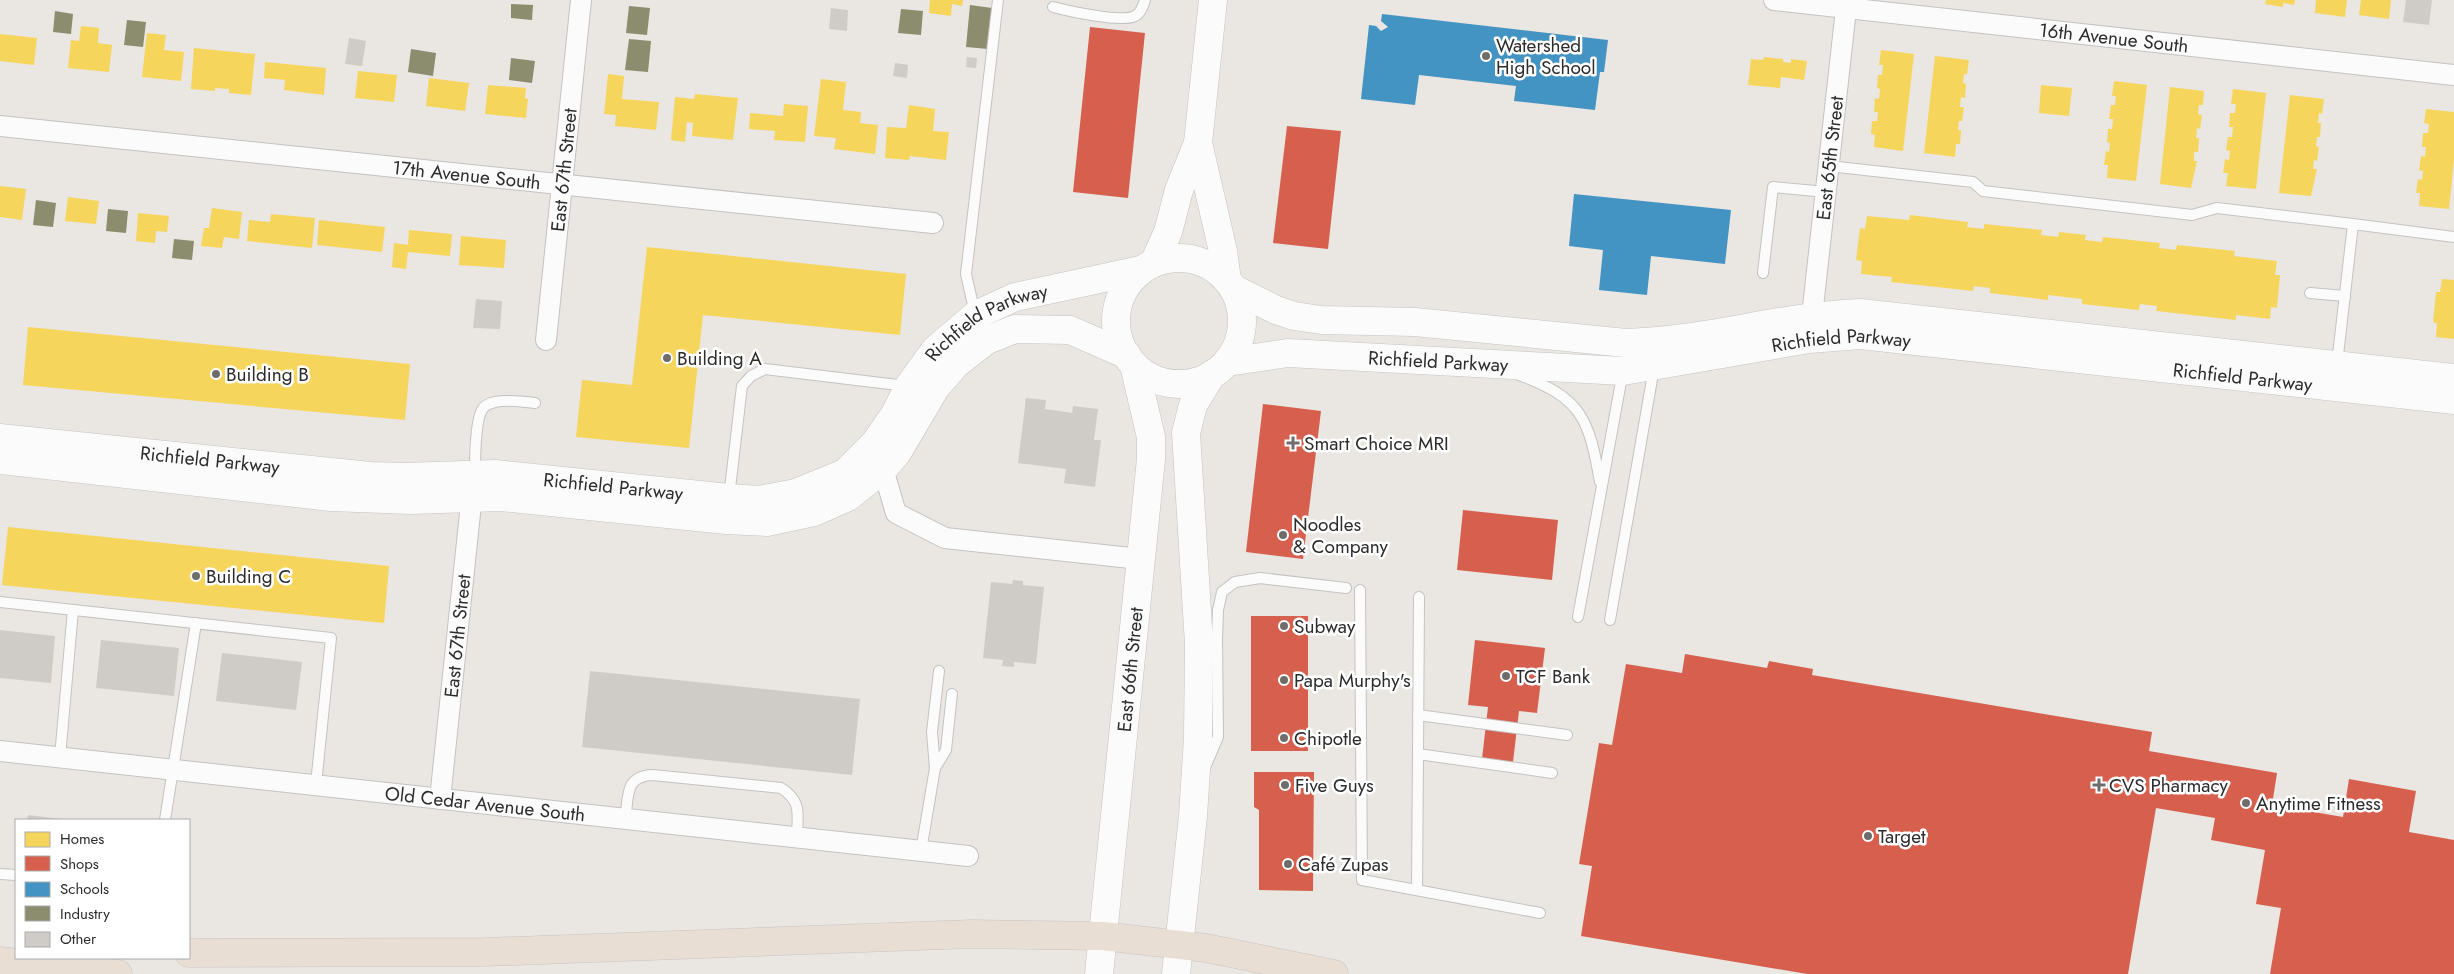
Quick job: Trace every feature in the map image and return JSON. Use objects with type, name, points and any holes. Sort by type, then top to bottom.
[{"type":"highway","points":[[190,953],[485,952],[972,934],[1103,936],[1206,948],[1334,974]]},
{"type":"highway","points":[[0,947],[15,947]]},
{"type":"highway","points":[[0,961],[118,974]]},
{"type":"street","name":"East 67th Street","points":[[546,340],[581,0]]},
{"type":"street","points":[[1213,0],[1198,143],[1178,190],[1168,232],[1148,267],[1128,284],[1120,300],[1116,319],[1118,338],[1130,360],[1152,377],[1172,383],[1193,382],[1220,368]]},
{"type":"street","name":"16th Avenue South","points":[[1774,0],[1847,4],[2454,75]]},
{"type":"street","name":"East 65th Street","points":[[1812,316],[1847,4]]},
{"type":"street","name":"17th Avenue South","points":[[0,126],[933,223]]},
{"type":"street","points":[[1176,974],[1198,738],[1199,644],[1186,433],[1193,405],[1237,346],[1242,326],[1241,307],[1230,284],[1198,143]]},
{"type":"street","points":[[1148,267],[1173,258],[1193,259],[1212,267],[1230,284]]},
{"type":"street","name":"Richfield Parkway","points":[[0,438],[727,510],[767,522],[814,512],[848,497],[883,469],[897,453],[936,387],[956,364],[981,328],[1015,297],[1148,267]]},
{"type":"street","name":"Richfield Parkway","points":[[1230,284],[1276,310],[1294,316],[1321,320],[1415,322],[1499,329],[1624,357]]},
{"type":"street","name":"Richfield Parkway","points":[[1656,353],[1812,316],[1885,315],[2336,375],[2454,400]]},
{"type":"street","name":"Richfield Parkway","points":[[727,510],[759,500],[796,493],[845,472],[875,443],[895,414],[909,386],[934,350],[981,328],[1070,330],[1130,360]]},
{"type":"street","points":[[1378,358],[1414,353],[1473,352],[1486,349],[1493,342],[1499,329]]},
{"type":"street","name":"Richfield Parkway","points":[[1220,368],[1288,353],[1490,365],[1624,357],[1860,335],[2336,375],[2454,378]]},
{"type":"street","name":"East 66th Street","points":[[1098,974],[1151,459],[1151,437],[1130,360]]},
{"type":"street","name":"Richfield Parkway","points":[[0,460],[332,497],[411,500],[473,485]]},
{"type":"street","points":[[883,469],[896,513],[945,538],[1140,559]]},
{"type":"street","name":"East 67th Street","points":[[440,799],[473,485]]},
{"type":"street","name":"Old Cedar Avenue South","points":[[0,751],[968,856]]},
{"type":"lane","points":[[981,328],[966,274],[998,0]]},
{"type":"lane","points":[[1054,7],[1078,13],[1122,18],[1135,17],[1143,9],[1145,0]]},
{"type":"lane","points":[[1829,166],[1973,182],[1983,191],[2182,214],[2192,214],[2217,208],[2454,237]]},
{"type":"lane","points":[[1763,273],[1773,187],[1826,192]]},
{"type":"lane","points":[[2336,375],[2352,224]]},
{"type":"lane","points":[[2310,293],[2345,296]]},
{"type":"lane","points":[[1610,620],[1656,353]]},
{"type":"lane","points":[[1578,617],[1624,357]]},
{"type":"lane","points":[[1490,365],[1543,384],[1567,398],[1578,410],[1587,424],[1601,488]]},
{"type":"lane","points":[[727,510],[742,386],[751,376],[765,369],[909,386]]},
{"type":"lane","points":[[473,485],[475,450],[481,411],[486,405],[495,402],[535,403]]},
{"type":"lane","points":[[1194,794],[1218,737],[1216,638],[1218,610],[1222,592],[1235,582],[1260,578],[1346,588]]},
{"type":"lane","points":[[1360,590],[1362,880],[1540,913]]},
{"type":"lane","points":[[1416,890],[1419,597]]},
{"type":"lane","points":[[0,602],[331,638],[316,784]]},
{"type":"lane","points":[[60,758],[73,610]]},
{"type":"lane","points":[[165,819],[196,623]]},
{"type":"lane","points":[[921,851],[935,768],[932,732],[939,671]]},
{"type":"lane","points":[[935,768],[946,750],[952,694]]},
{"type":"lane","points":[[1418,715],[1567,735]]},
{"type":"lane","points":[[1418,754],[1552,773]]},
{"type":"lane","points":[[625,820],[632,783],[640,776],[654,775],[762,786],[781,788],[794,796],[798,808],[797,838]]},
{"type":"lane","points":[[0,874],[15,875]]},
{"type":"building: Homes","points":[[930,0],[963,0],[962,6],[952,4],[951,16],[929,13]]},
{"type":"building: Homes","points":[[2266,0],[2295,0],[2294,5],[2283,3],[2283,7],[2265,4]]},
{"type":"building: Homes","points":[[2316,0],[2347,0],[2345,17],[2315,13]]},
{"type":"building: Homes","points":[[2361,0],[2391,0],[2389,19],[2359,15]]},
{"type":"building: Homes","points":[[81,26],[99,28],[98,43],[112,45],[109,72],[68,68],[71,40],[79,41]]},
{"type":"building: Homes","points":[[147,33],[166,35],[164,50],[184,52],[181,81],[142,77]]},
{"type":"building: Homes","points":[[0,34],[37,38],[34,65],[0,61]]},
{"type":"building: Homes","points":[[194,48],[255,54],[251,95],[229,93],[229,89],[215,88],[215,91],[191,89]]},
{"type":"building: Homes","points":[[1881,50],[1914,54],[1903,151],[1874,147],[1875,135],[1871,134],[1872,121],[1877,121],[1878,112],[1874,112],[1875,98],[1879,99],[1880,89],[1877,88],[1878,75],[1882,75],[1883,65],[1879,65]]},
{"type":"building: Homes","points":[[1935,56],[1969,60],[1967,74],[1964,74],[1963,83],[1966,84],[1965,98],[1961,97],[1960,107],[1964,107],[1962,121],[1959,121],[1958,130],[1961,130],[1960,144],[1956,144],[1955,157],[1924,153]]},
{"type":"building: Homes","points":[[1764,57],[1783,59],[1783,62],[1791,63],[1791,59],[1807,61],[1804,80],[1781,77],[1780,88],[1748,85],[1751,59],[1763,60]]},
{"type":"building: Homes","points":[[265,62],[326,68],[324,95],[284,90],[285,80],[264,78]]},
{"type":"building: Homes","points":[[358,71],[397,75],[394,102],[355,98]]},
{"type":"building: Homes","points":[[608,74],[624,76],[622,99],[659,102],[656,130],[615,126],[616,115],[604,114]]},
{"type":"building: Homes","points":[[429,78],[469,83],[465,111],[426,106]]},
{"type":"building: Homes","points":[[821,79],[846,82],[843,110],[861,112],[860,123],[878,125],[875,154],[834,149],[836,138],[814,136]]},
{"type":"building: Homes","points":[[2114,81],[2147,85],[2136,181],[2107,178],[2108,165],[2104,165],[2106,151],[2109,152],[2110,143],[2107,142],[2108,129],[2112,129],[2113,119],[2109,119],[2111,105],[2115,105],[2116,96],[2112,96]]},
{"type":"building: Homes","points":[[488,85],[526,88],[525,98],[528,99],[526,118],[485,114]]},
{"type":"building: Homes","points":[[2041,85],[2072,88],[2069,116],[2039,113]]},
{"type":"building: Homes","points":[[2170,87],[2204,91],[2203,105],[2199,105],[2198,114],[2202,115],[2200,129],[2197,128],[2196,138],[2199,138],[2198,152],[2194,152],[2194,161],[2197,161],[2191,188],[2160,184]]},
{"type":"building: Homes","points":[[2233,89],[2266,93],[2256,189],[2226,186],[2228,173],[2223,173],[2225,159],[2229,160],[2230,151],[2226,150],[2228,137],[2232,137],[2233,127],[2229,127],[2230,113],[2235,113],[2236,104],[2231,104]]},
{"type":"building: Homes","points":[[695,94],[738,98],[733,140],[692,136],[693,123],[687,122],[685,142],[671,140],[675,97],[694,99]]},
{"type":"building: Homes","points":[[2290,95],[2324,99],[2322,114],[2319,113],[2318,123],[2321,123],[2320,137],[2317,137],[2316,146],[2319,147],[2317,161],[2314,160],[2313,169],[2317,169],[2311,196],[2279,193]]},
{"type":"building: Homes","points":[[784,104],[808,106],[805,142],[774,140],[775,131],[749,129],[750,113],[783,116]]},
{"type":"building: Homes","points":[[909,105],[935,109],[933,131],[949,132],[946,160],[910,156],[909,160],[885,158],[887,127],[906,128]]},
{"type":"building: Homes","points":[[2426,109],[2454,112],[2454,160],[2449,209],[2419,206],[2420,193],[2416,193],[2418,179],[2422,180],[2423,171],[2419,170],[2421,156],[2425,157],[2426,147],[2422,147],[2423,133],[2428,133],[2429,124],[2424,123]]},
{"type":"building: Homes","points":[[0,186],[26,189],[22,220],[0,217]]},
{"type":"building: Homes","points":[[68,197],[99,201],[96,224],[65,221]]},
{"type":"building: Homes","points":[[212,208],[242,212],[239,239],[224,237],[222,248],[201,246],[204,228],[209,228]]},
{"type":"building: Homes","points":[[138,213],[169,216],[167,232],[156,231],[155,243],[136,241]]},
{"type":"building: Homes","points":[[271,214],[315,218],[312,248],[247,241],[249,220],[270,222]]},
{"type":"building: Homes","points":[[1910,215],[1968,222],[1967,227],[1984,229],[1984,224],[2042,230],[2041,235],[2058,237],[2059,232],[2086,235],[2085,240],[2102,242],[2103,237],[2160,243],[2159,248],[2176,250],[2177,245],[2235,251],[2234,256],[2277,261],[2275,275],[2280,275],[2277,308],[2271,307],[2270,319],[2236,315],[2236,320],[2156,311],[2157,306],[2140,304],[2139,310],[2082,304],[2082,299],[2048,295],[2048,300],[1990,293],[1990,288],[1974,286],[1973,291],[1891,282],[1892,277],[1861,274],[1862,261],[1856,260],[1860,228],[1865,229],[1867,216],[1909,220]]},
{"type":"building: Homes","points":[[319,220],[385,227],[382,252],[317,245]]},
{"type":"building: Homes","points":[[409,230],[452,234],[450,256],[408,252],[406,269],[392,267],[394,243],[408,245]]},
{"type":"building: Homes","points":[[461,236],[506,240],[504,268],[459,265]]},
{"type":"building: Homes","name":"Building A","points":[[647,247],[906,274],[900,335],[703,315],[689,448],[576,437],[582,380],[632,385]]},
{"type":"building: Homes","points":[[2442,279],[2454,280],[2454,339],[2436,337],[2437,323],[2433,322],[2436,292],[2440,292]]},
{"type":"building: Homes","name":"Building B","points":[[28,327],[410,364],[405,420],[23,385]]},
{"type":"building: Homes","name":"Building C","points":[[8,527],[389,566],[384,623],[2,585]]},
{"type":"building: Shops","points":[[1090,27],[1145,33],[1128,198],[1073,192]]},
{"type":"building: Shops","points":[[1287,126],[1341,131],[1328,249],[1273,243]]},
{"type":"building: Shops","points":[[1263,404],[1321,411],[1303,559],[1246,552]]},
{"type":"building: Shops","points":[[1463,510],[1558,520],[1552,580],[1457,570]]},
{"type":"building: Shops","points":[[1251,616],[1308,616],[1308,751],[1251,751]]},
{"type":"building: Shops","name":"TCF Bank","points":[[1475,640],[1545,648],[1537,713],[1519,711],[1513,762],[1482,759],[1488,707],[1468,705]]},
{"type":"building: Shops","name":"Target","points":[[1685,654],[1767,668],[1769,661],[1813,669],[1812,675],[2152,732],[2149,751],[2277,773],[2272,805],[2343,817],[2349,779],[2416,791],[2409,832],[2454,840],[2454,974],[2270,974],[2281,908],[2256,904],[2265,850],[2211,840],[2215,818],[2156,808],[2128,974],[1807,974],[1581,936],[1592,866],[1579,864],[1599,743],[1612,745],[1626,664],[1682,673]]},
{"type":"building: Shops","points":[[1254,772],[1314,772],[1313,891],[1259,890],[1259,810],[1254,807]]},
{"type":"building: Schools","name":"Watershed High School","points":[[1382,14],[1608,40],[1604,72],[1600,72],[1595,110],[1514,101],[1516,86],[1419,75],[1415,105],[1361,99],[1369,25],[1376,26],[1381,31],[1388,27],[1381,21]]},
{"type":"building: Schools","points":[[1574,194],[1731,210],[1725,264],[1651,256],[1647,295],[1599,290],[1603,250],[1569,246]]},
{"type":"building: Industry","points":[[511,4],[533,5],[532,20],[511,18]]},
{"type":"building: Industry","points":[[970,5],[992,8],[988,49],[966,47]]},
{"type":"building: Industry","points":[[629,6],[650,8],[647,35],[626,33]]},
{"type":"building: Industry","points":[[901,9],[923,11],[921,35],[898,33]]},
{"type":"building: Industry","points":[[55,11],[73,14],[71,34],[53,32]]},
{"type":"building: Industry","points":[[127,20],[146,22],[143,47],[124,45]]},
{"type":"building: Industry","points":[[629,39],[651,41],[648,72],[625,70]]},
{"type":"building: Industry","points":[[411,49],[436,53],[433,76],[408,72]]},
{"type":"building: Industry","points":[[511,58],[535,61],[532,83],[509,80]]},
{"type":"building: Industry","points":[[36,200],[56,203],[53,227],[33,225]]},
{"type":"building: Industry","points":[[108,209],[128,211],[126,233],[106,231]]},
{"type":"building: Industry","points":[[174,239],[194,241],[192,260],[172,258]]},
{"type":"building: Other","points":[[2406,0],[2432,0],[2429,25],[2403,22]]},
{"type":"building: Other","points":[[831,8],[848,10],[847,31],[829,29]]},
{"type":"building: Other","points":[[349,38],[366,41],[362,66],[345,64]]},
{"type":"building: Other","points":[[967,57],[977,58],[976,68],[966,67]]},
{"type":"building: Other","points":[[895,63],[908,65],[907,78],[893,76]]},
{"type":"building: Other","points":[[476,299],[502,301],[500,329],[473,328]]},
{"type":"building: Other","points":[[1026,398],[1046,400],[1045,409],[1072,413],[1073,406],[1098,409],[1094,440],[1101,440],[1095,487],[1064,483],[1066,469],[1018,463]]},
{"type":"building: Other","points":[[1013,580],[1023,581],[1023,585],[1044,587],[1036,664],[1014,662],[1014,667],[1002,666],[1003,660],[983,658],[991,582],[1012,584]]},
{"type":"building: Other","points":[[0,630],[55,636],[51,683],[0,678]]},
{"type":"building: Other","points":[[101,640],[179,648],[174,696],[96,688]]},
{"type":"building: Other","points":[[222,653],[302,662],[296,710],[216,701]]},
{"type":"building: Other","points":[[590,671],[860,699],[852,775],[582,747]]},
{"type":"building: Other","points":[[28,815],[61,819],[27,819]]},
{"type":"place","name":"Watershed High School","points":[[1486,56]]},
{"type":"place","name":"Building A","points":[[667,358]]},
{"type":"place","name":"Building B","points":[[216,374]]},
{"type":"place","name":"Smart Choice MRI","points":[[1293,443]]},
{"type":"place","name":"Noodles & Company","points":[[1283,535]]},
{"type":"place","name":"Building C","points":[[196,576]]},
{"type":"place","name":"Subway","points":[[1284,626]]},
{"type":"place","name":"TCF Bank","points":[[1506,676]]},
{"type":"place","name":"Papa Murphy's","points":[[1284,680]]},
{"type":"place","name":"Chipotle","points":[[1284,738]]},
{"type":"place","name":"Five Guys","points":[[1285,785]]},
{"type":"place","name":"CVS Pharmacy","points":[[2099,785]]},
{"type":"place","name":"Anytime Fitness","points":[[2246,803]]},
{"type":"place","name":"Target","points":[[1868,836]]},
{"type":"place","name":"Café Zupas","points":[[1288,864]]}]
